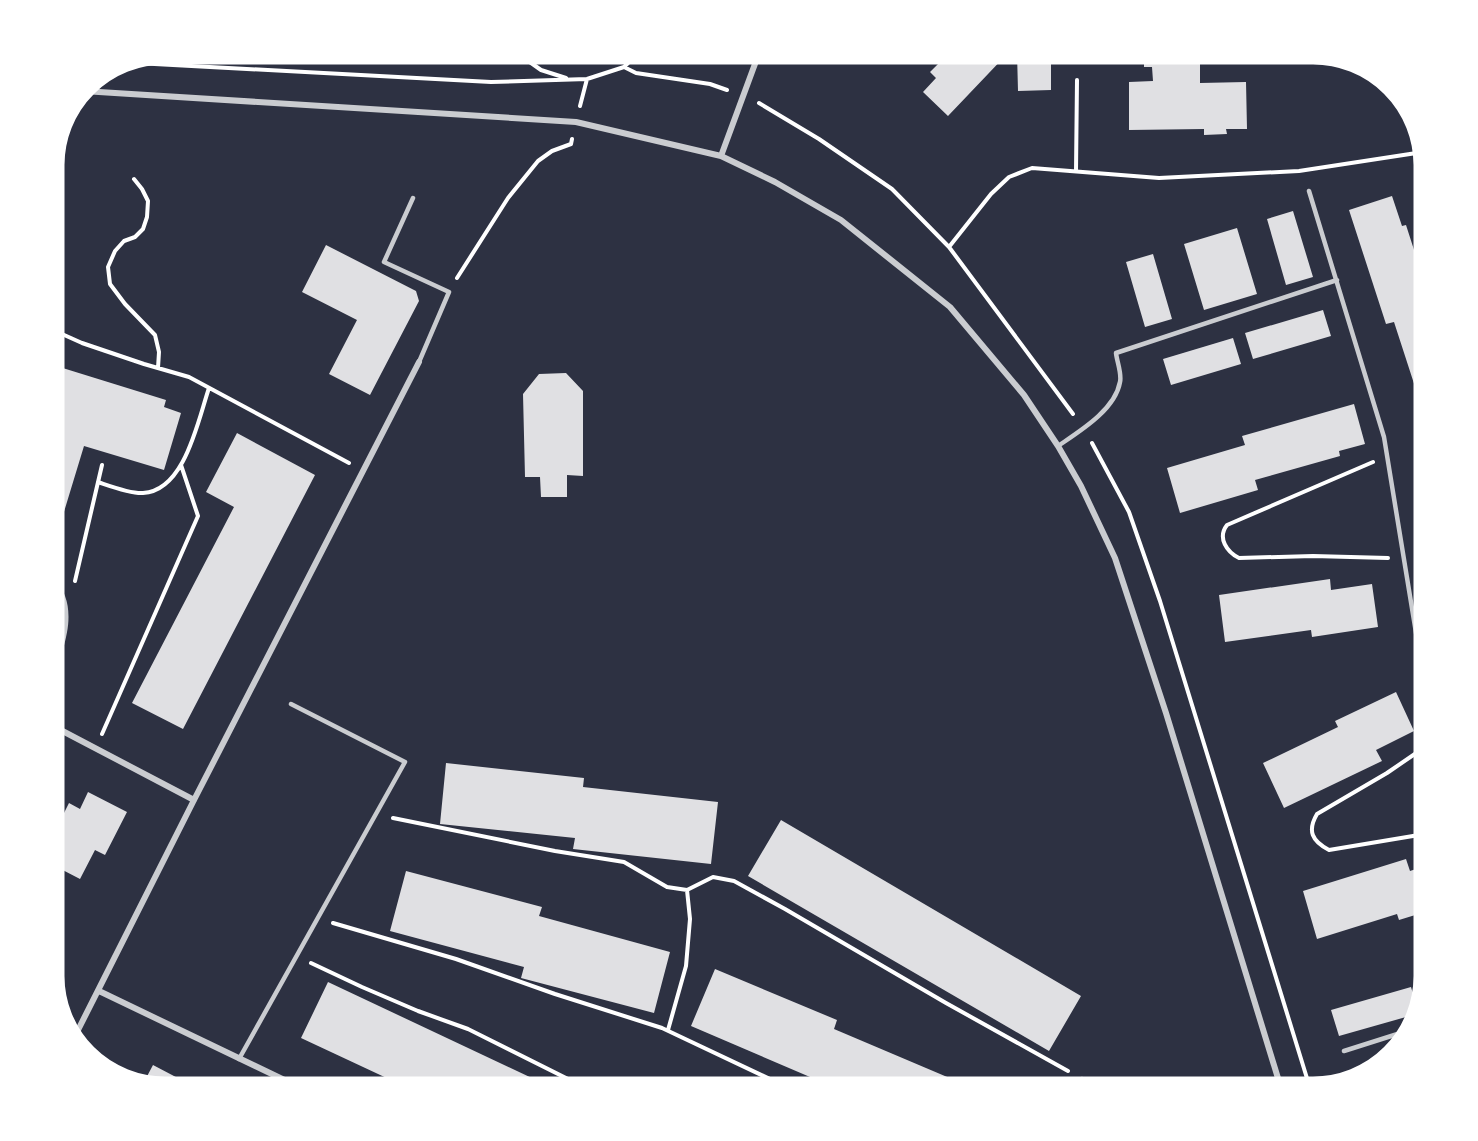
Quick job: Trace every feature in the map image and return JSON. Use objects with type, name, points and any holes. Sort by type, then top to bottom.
[{"type":"street","points":[[721,156],[755,63]]},
{"type":"street","points":[[94,92],[576,122],[721,156],[775,182],[841,220],[950,307],[1024,395],[1081,486],[1115,558],[1166,713],[1278,1078]]},
{"type":"street","points":[[79,1029],[419,362]]},
{"type":"street","points":[[63,731],[194,800]]},
{"type":"street","points":[[99,991],[278,1078]]},
{"type":"lane","points":[[1309,191],[1384,437],[1415,626]]},
{"type":"lane","points":[[413,198],[384,262],[448,292],[419,362]]},
{"type":"lane","points":[[1058,447],[1110,406],[1121,381],[1116,353],[1337,280]]},
{"type":"lane","points":[[63,597],[67,616],[63,641]]},
{"type":"lane","points":[[239,1059],[405,762],[291,704]]},
{"type":"lane","points":[[1344,1051],[1396,1034]]},
{"type":"path","points":[[532,63],[541,70],[570,79]]},
{"type":"path","points":[[155,64],[491,82],[587,78],[624,67],[628,63]]},
{"type":"path","points":[[624,67],[636,73],[710,84],[744,96],[819,139],[891,189],[949,247],[1084,428],[1129,512],[1160,601],[1307,1078]]},
{"type":"path","points":[[448,292],[508,198],[538,161],[552,151],[571,144],[587,78]]},
{"type":"path","points":[[1076,171],[1077,80]]},
{"type":"path","points":[[949,247],[991,194],[1009,177],[1032,168],[1159,178],[1299,171],[1414,153]]},
{"type":"path","points":[[134,179],[148,201],[147,217],[143,229],[135,237],[124,241],[115,251],[108,267],[110,285],[155,335],[159,352],[159,369]]},
{"type":"path","points":[[63,334],[159,369],[189,377],[363,471]]},
{"type":"path","points":[[98,482],[145,494],[168,482],[186,457],[209,388]]},
{"type":"path","points":[[1388,456],[1227,525],[1223,530],[1223,537],[1225,547],[1239,558],[1313,556],[1404,558]]},
{"type":"path","points":[[75,583],[102,465]]},
{"type":"path","points":[[96,749],[198,516],[181,465]]},
{"type":"path","points":[[1415,754],[1317,814],[1311,824],[1314,837],[1320,845],[1329,850],[1415,836]]},
{"type":"path","points":[[375,814],[555,851],[624,862],[666,887],[687,890],[713,877],[734,881],[1080,1078]]},
{"type":"path","points":[[668,1031],[686,966],[690,919],[687,890]]},
{"type":"path","points":[[317,919],[456,959],[668,1031],[766,1078]]},
{"type":"path","points":[[297,956],[418,1011],[468,1029],[564,1078]]},
{"type":"building","points":[[939,63],[998,63],[948,116],[923,92],[936,78],[930,72]]},
{"type":"building","points":[[1017,63],[1051,63],[1051,90],[1018,91]]},
{"type":"building","points":[[1144,63],[1200,63],[1200,83],[1246,82],[1247,129],[1226,129],[1227,134],[1204,135],[1204,129],[1129,130],[1129,82],[1153,81],[1152,67],[1144,67]]},
{"type":"building","points":[[1392,196],[1402,226],[1406,225],[1415,253],[1415,387],[1394,322],[1386,324],[1349,210]]},
{"type":"building","points":[[1293,211],[1313,277],[1286,285],[1267,219]]},
{"type":"building","points":[[1237,228],[1257,294],[1204,310],[1184,244]]},
{"type":"building","points":[[326,245],[416,291],[419,301],[370,395],[329,374],[357,320],[302,292]]},
{"type":"building","points":[[1153,254],[1172,319],[1145,327],[1126,262]]},
{"type":"building","points":[[1323,310],[1331,336],[1253,359],[1245,333]]},
{"type":"building","points":[[1233,338],[1241,364],[1171,385],[1163,359]]},
{"type":"building","points":[[63,368],[166,400],[164,407],[181,413],[164,470],[84,446],[63,515]]},
{"type":"building","points":[[566,373],[583,391],[583,476],[567,475],[567,497],[541,497],[540,477],[525,477],[523,394],[539,374]]},
{"type":"building","points":[[1354,404],[1365,444],[1339,451],[1340,456],[1255,480],[1258,490],[1180,513],[1167,468],[1245,445],[1242,436]]},
{"type":"building","points":[[237,433],[315,475],[183,729],[132,703],[234,507],[206,492]]},
{"type":"building","points":[[1330,579],[1331,590],[1372,584],[1378,627],[1312,637],[1311,630],[1225,642],[1219,595]]},
{"type":"building","points":[[1396,692],[1414,731],[1376,750],[1382,761],[1284,808],[1263,763],[1338,727],[1335,721]]},
{"type":"building","points":[[446,763],[584,778],[583,787],[718,802],[711,864],[573,849],[575,838],[440,824]]},
{"type":"building","points":[[88,792],[127,812],[105,855],[95,850],[80,879],[63,870],[63,815],[69,803],[80,809]]},
{"type":"building","points":[[781,820],[1081,996],[1049,1051],[748,876]]},
{"type":"building","points":[[1406,859],[1410,871],[1415,869],[1415,915],[1399,920],[1397,914],[1317,939],[1303,891]]},
{"type":"building","points":[[406,871],[542,907],[539,916],[670,952],[654,1013],[521,978],[524,967],[390,931]]},
{"type":"building","points":[[715,969],[837,1020],[834,1029],[950,1078],[810,1078],[691,1026]]},
{"type":"building","points":[[328,982],[532,1078],[387,1078],[301,1038]]},
{"type":"building","points":[[1411,987],[1413,994],[1406,1017],[1339,1036],[1331,1010]]},
{"type":"building","points":[[153,1065],[178,1078],[164,1078],[147,1076]]}]
